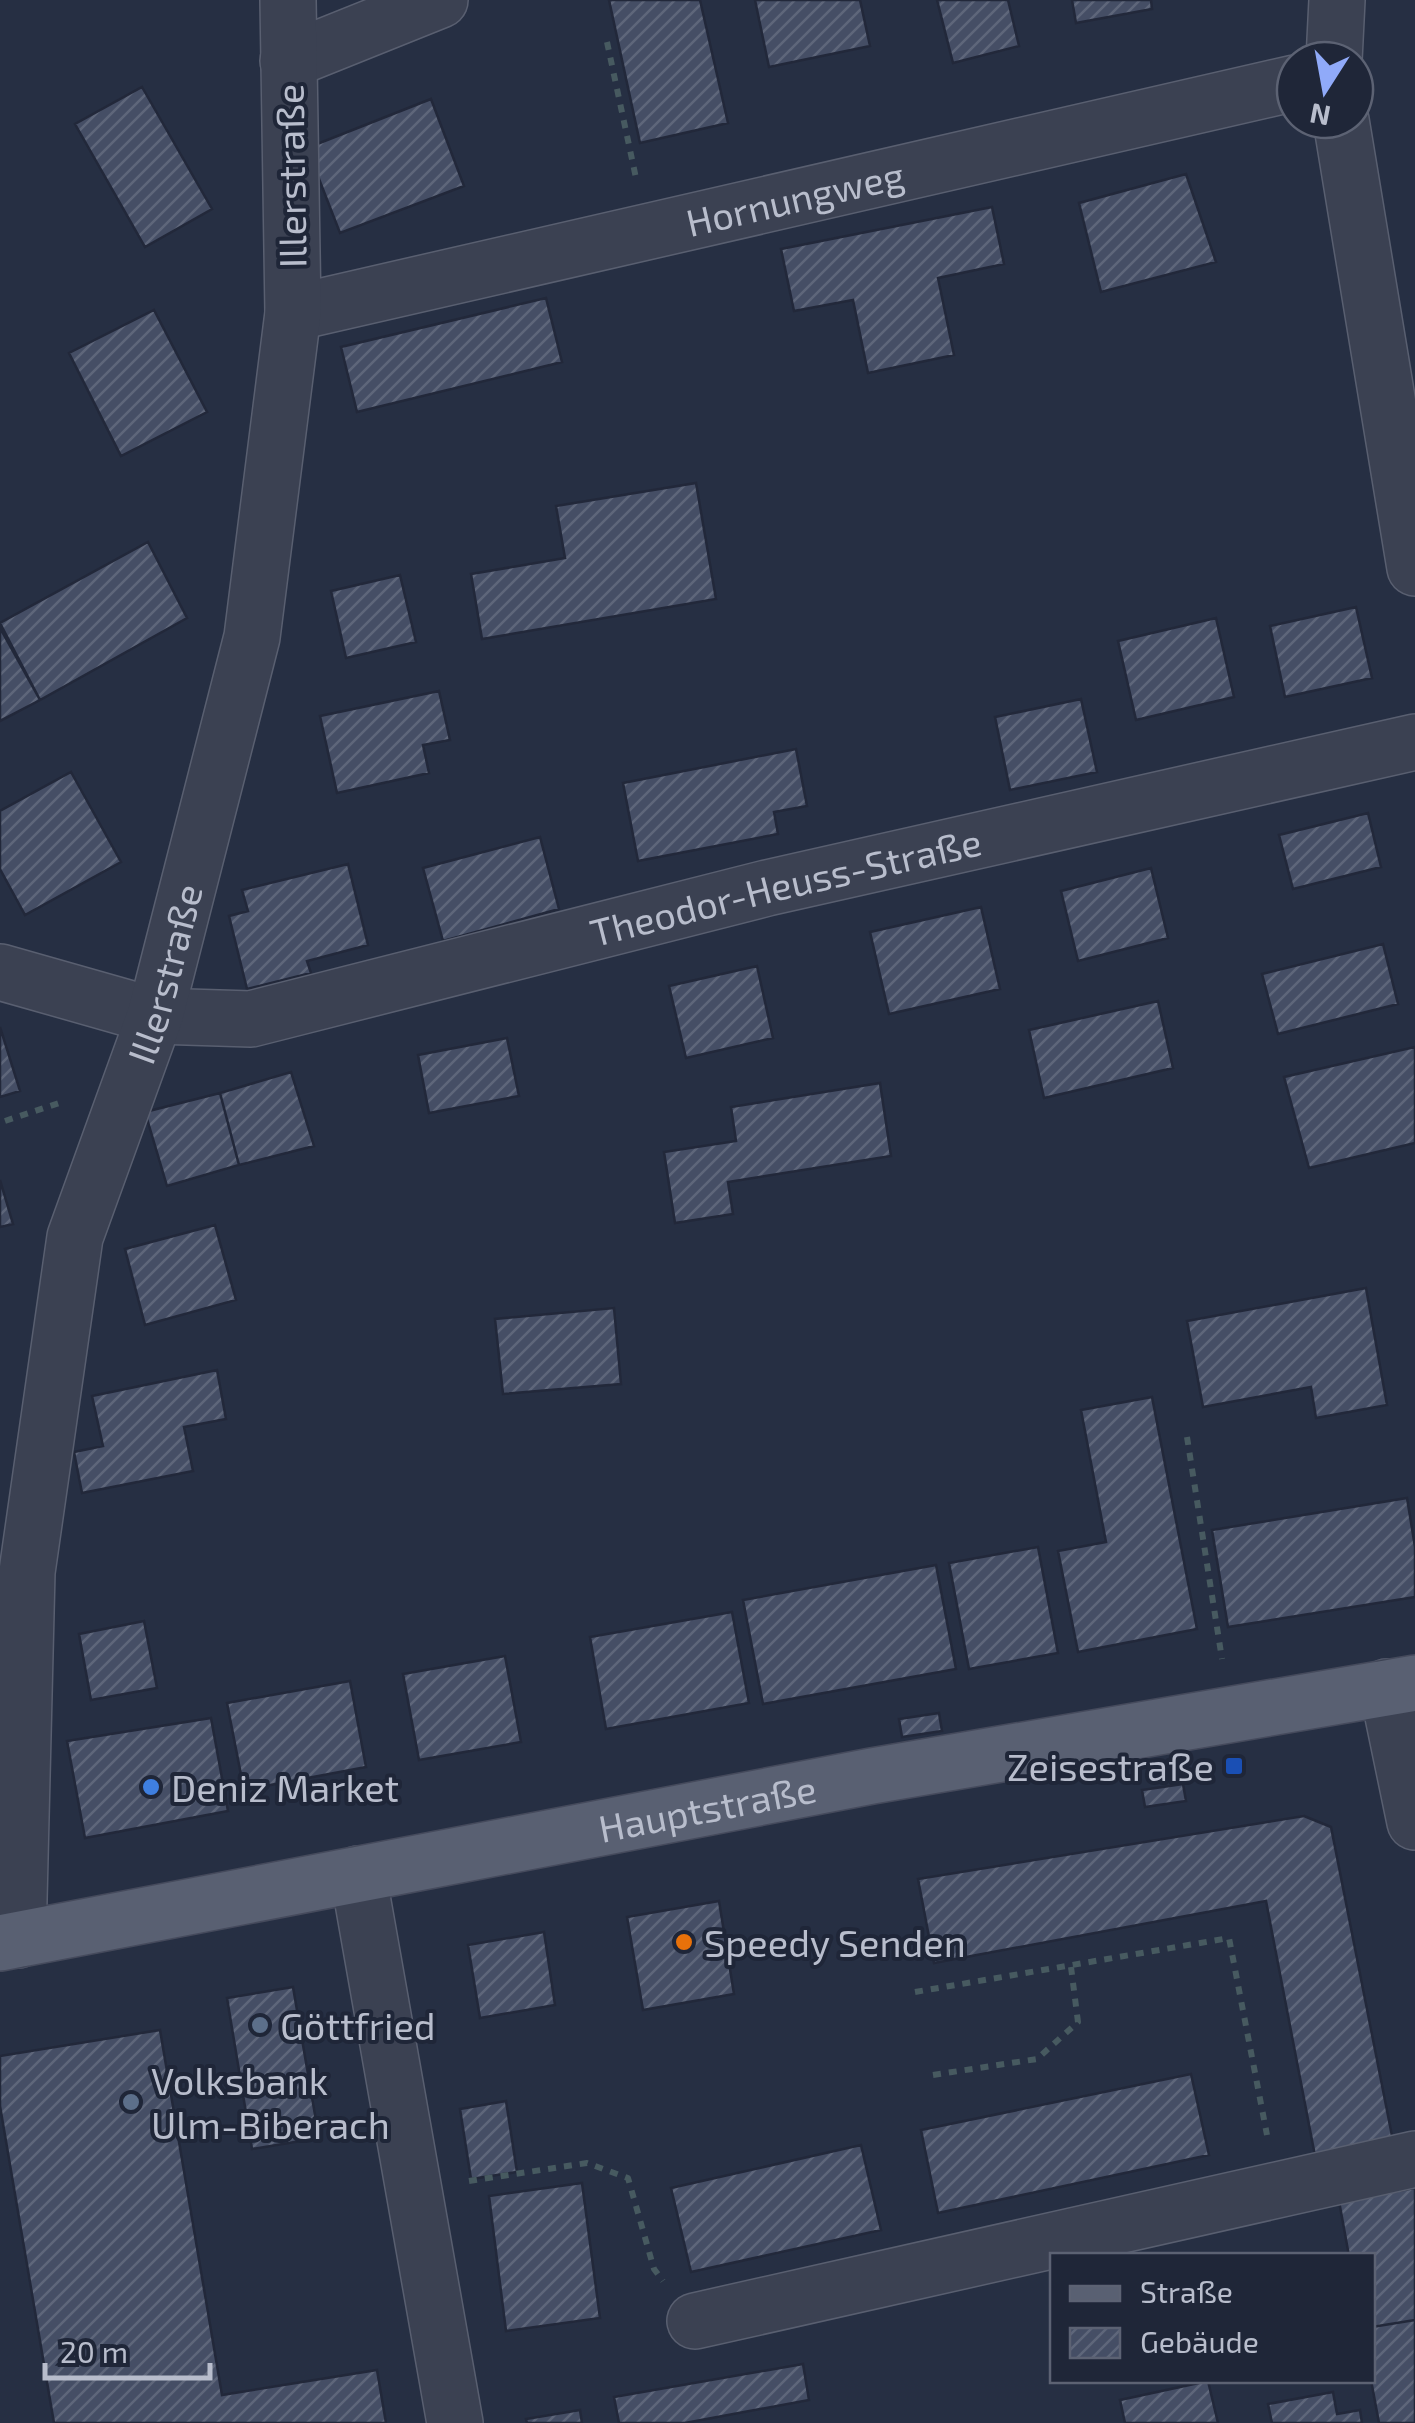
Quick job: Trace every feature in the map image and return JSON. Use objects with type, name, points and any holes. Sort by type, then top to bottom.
[{"type":"main road","name":"Hauptstraße","points":[[9,1942],[872,1776],[1401,1685]]},
{"type":"street","name":"Illerstraße","points":[[9,1942],[27,1572],[75,1238],[155,1016],[252,636],[293,312],[288,0]]},
{"type":"street","points":[[288,61],[440,0]]},
{"type":"street","points":[[1335,40],[1338,0]]},
{"type":"street","name":"Hornungweg","points":[[293,312],[1275,88]]},
{"type":"street","points":[[1344,140],[1415,568]]},
{"type":"street","name":"Theodor-Heuss-Straße","points":[[0,972],[155,1016],[251,1019],[767,888],[1415,742]]},
{"type":"street","points":[[1401,1685],[1415,1822]]},
{"type":"street","points":[[358,1874],[455,2423]]},
{"type":"street","points":[[695,2321],[1415,2159]]},
{"type":"path","points":[[607,42],[648,230]]},
{"type":"path","points":[[1187,1437],[1231,1714]]},
{"type":"path","points":[[915,1992],[1228,1938],[1270,2152]]},
{"type":"path","points":[[933,2075],[1037,2059],[1078,2022],[1071,1967]]},
{"type":"path","points":[[414,2190],[587,2163],[628,2178],[654,2269],[695,2321]]},
{"type":"building","points":[[609,0],[700,0],[728,123],[640,143]]},
{"type":"building","points":[[755,0],[860,0],[870,46],[769,67]]},
{"type":"building","points":[[937,0],[1008,0],[1019,46],[953,63]]},
{"type":"building","points":[[1072,0],[1151,0],[1152,9],[1076,23]]},
{"type":"building","points":[[142,87],[212,209],[145,247],[75,124]]},
{"type":"building","points":[[431,99],[464,186],[340,233],[307,148]]},
{"type":"building","points":[[1186,174],[1216,262],[1101,292],[1079,203]]},
{"type":"building","points":[[992,207],[1004,264],[938,278],[954,355],[868,373],[853,300],[794,311],[781,249]]},
{"type":"building","points":[[546,298],[562,362],[357,412],[341,347]]},
{"type":"building","points":[[154,310],[207,412],[121,456],[69,353]]},
{"type":"building","points":[[696,483],[716,599],[482,639],[471,574],[565,558],[556,506]]},
{"type":"building","points":[[148,542],[187,618],[40,700],[0,623]]},
{"type":"building","points":[[400,575],[416,642],[346,658],[331,591]]},
{"type":"building","points":[[1356,607],[1372,678],[1285,697],[1270,626]]},
{"type":"building","points":[[1216,618],[1234,697],[1136,720],[1118,641]]},
{"type":"building","points":[[0,628],[40,700],[0,721]]},
{"type":"building","points":[[439,691],[450,740],[423,745],[429,773],[337,793],[320,716]]},
{"type":"building","points":[[1081,699],[1097,772],[1010,790],[995,717]]},
{"type":"building","points":[[796,749],[807,806],[774,812],[778,834],[638,861],[623,783]]},
{"type":"building","points":[[71,772],[121,862],[25,915],[0,869],[0,811]]},
{"type":"building","points":[[1368,813],[1381,867],[1293,889],[1279,835]]},
{"type":"building","points":[[540,837],[559,909],[443,941],[423,868]]},
{"type":"building","points":[[348,864],[368,945],[307,961],[311,973],[247,989],[229,916],[248,911],[242,890]]},
{"type":"building","points":[[1151,868],[1168,938],[1078,961],[1061,891]]},
{"type":"building","points":[[981,907],[1000,989],[889,1014],[870,932]]},
{"type":"building","points":[[1383,944],[1398,1004],[1278,1034],[1262,974]]},
{"type":"building","points":[[757,966],[773,1038],[686,1058],[669,986]]},
{"type":"building","points":[[1158,1001],[1173,1068],[1044,1098],[1029,1030]]},
{"type":"building","points":[[0,1027],[20,1091],[0,1097]]},
{"type":"building","points":[[507,1038],[519,1096],[429,1113],[418,1055]]},
{"type":"building","points":[[1415,1047],[1415,1143],[1309,1168],[1284,1077]]},
{"type":"building","points":[[291,1072],[314,1146],[239,1165],[220,1093]]},
{"type":"building","points":[[880,1083],[891,1156],[728,1182],[733,1214],[675,1223],[664,1152],[736,1141],[731,1107]]},
{"type":"building","points":[[220,1093],[239,1165],[167,1186],[145,1112]]},
{"type":"building","points":[[0,1180],[13,1224],[0,1227]]},
{"type":"building","points":[[215,1225],[236,1300],[145,1325],[125,1249]]},
{"type":"building","points":[[1366,1288],[1387,1405],[1316,1418],[1311,1387],[1203,1407],[1187,1321]]},
{"type":"building","points":[[614,1308],[621,1384],[503,1394],[495,1319]]},
{"type":"building","points":[[217,1370],[226,1419],[184,1427],[193,1471],[82,1493],[74,1452],[103,1446],[92,1396]]},
{"type":"building","points":[[1152,1397],[1197,1629],[1078,1652],[1058,1551],[1106,1542],[1081,1410]]},
{"type":"building","points":[[1407,1498],[1415,1547],[1415,1597],[1228,1627],[1212,1530]]},
{"type":"building","points":[[1038,1547],[1058,1653],[969,1669],[949,1563]]},
{"type":"building","points":[[936,1565],[956,1669],[763,1704],[743,1600]]},
{"type":"building","points":[[732,1612],[749,1703],[606,1729],[590,1637]]},
{"type":"building","points":[[144,1621],[157,1688],[91,1700],[79,1634]]},
{"type":"building","points":[[505,1656],[521,1742],[419,1760],[403,1674]]},
{"type":"building","points":[[350,1681],[366,1767],[244,1790],[227,1703]]},
{"type":"building","points":[[939,1713],[942,1731],[902,1737],[899,1719]]},
{"type":"building","points":[[211,1718],[228,1811],[85,1838],[67,1741]]},
{"type":"building","points":[[1183,1784],[1186,1801],[1145,1807],[1142,1790]]},
{"type":"building","points":[[1304,1816],[1331,1827],[1394,2146],[1316,2161],[1266,1901],[934,1963],[918,1879]]},
{"type":"building","points":[[719,1901],[734,1994],[643,2010],[627,1917]]},
{"type":"building","points":[[544,1932],[555,2005],[480,2018],[468,1945]]},
{"type":"building","points":[[293,1987],[319,2138],[252,2149],[227,1998]]},
{"type":"building","points":[[160,2030],[222,2395],[377,2370],[386,2423],[54,2423],[0,2106],[0,2056]]},
{"type":"building","points":[[1191,2074],[1209,2155],[938,2213],[921,2130]]},
{"type":"building","points":[[506,2101],[517,2172],[471,2179],[460,2109]]},
{"type":"building","points":[[861,2145],[881,2230],[691,2272],[671,2188]]},
{"type":"building","points":[[582,2183],[600,2318],[506,2331],[489,2196]]},
{"type":"building","points":[[1415,2188],[1415,2320],[1375,2327],[1375,2253],[1348,2253],[1339,2201]]},
{"type":"building","points":[[1415,2320],[1415,2423],[1379,2423],[1372,2383],[1375,2383],[1375,2327]]},
{"type":"building","points":[[803,2364],[809,2400],[685,2423],[619,2423],[614,2397]]},
{"type":"building","points":[[1208,2383],[1218,2423],[1125,2423],[1120,2400]]},
{"type":"building","points":[[1333,2392],[1337,2414],[1360,2410],[1362,2423],[1272,2423],[1268,2404]]},
{"type":"building","points":[[580,2410],[582,2423],[527,2423],[526,2419]]},
{"type":"place","name":"Zeisestraße","points":[[1234,1766]]},
{"type":"place","name":"Deniz Market","points":[[151,1787]]},
{"type":"place","name":"Speedy Senden","points":[[684,1942]]},
{"type":"place","name":"Göttfried","points":[[260,2025]]},
{"type":"place","name":"Volksbank Ulm-Biberach","points":[[131,2102]]}]
